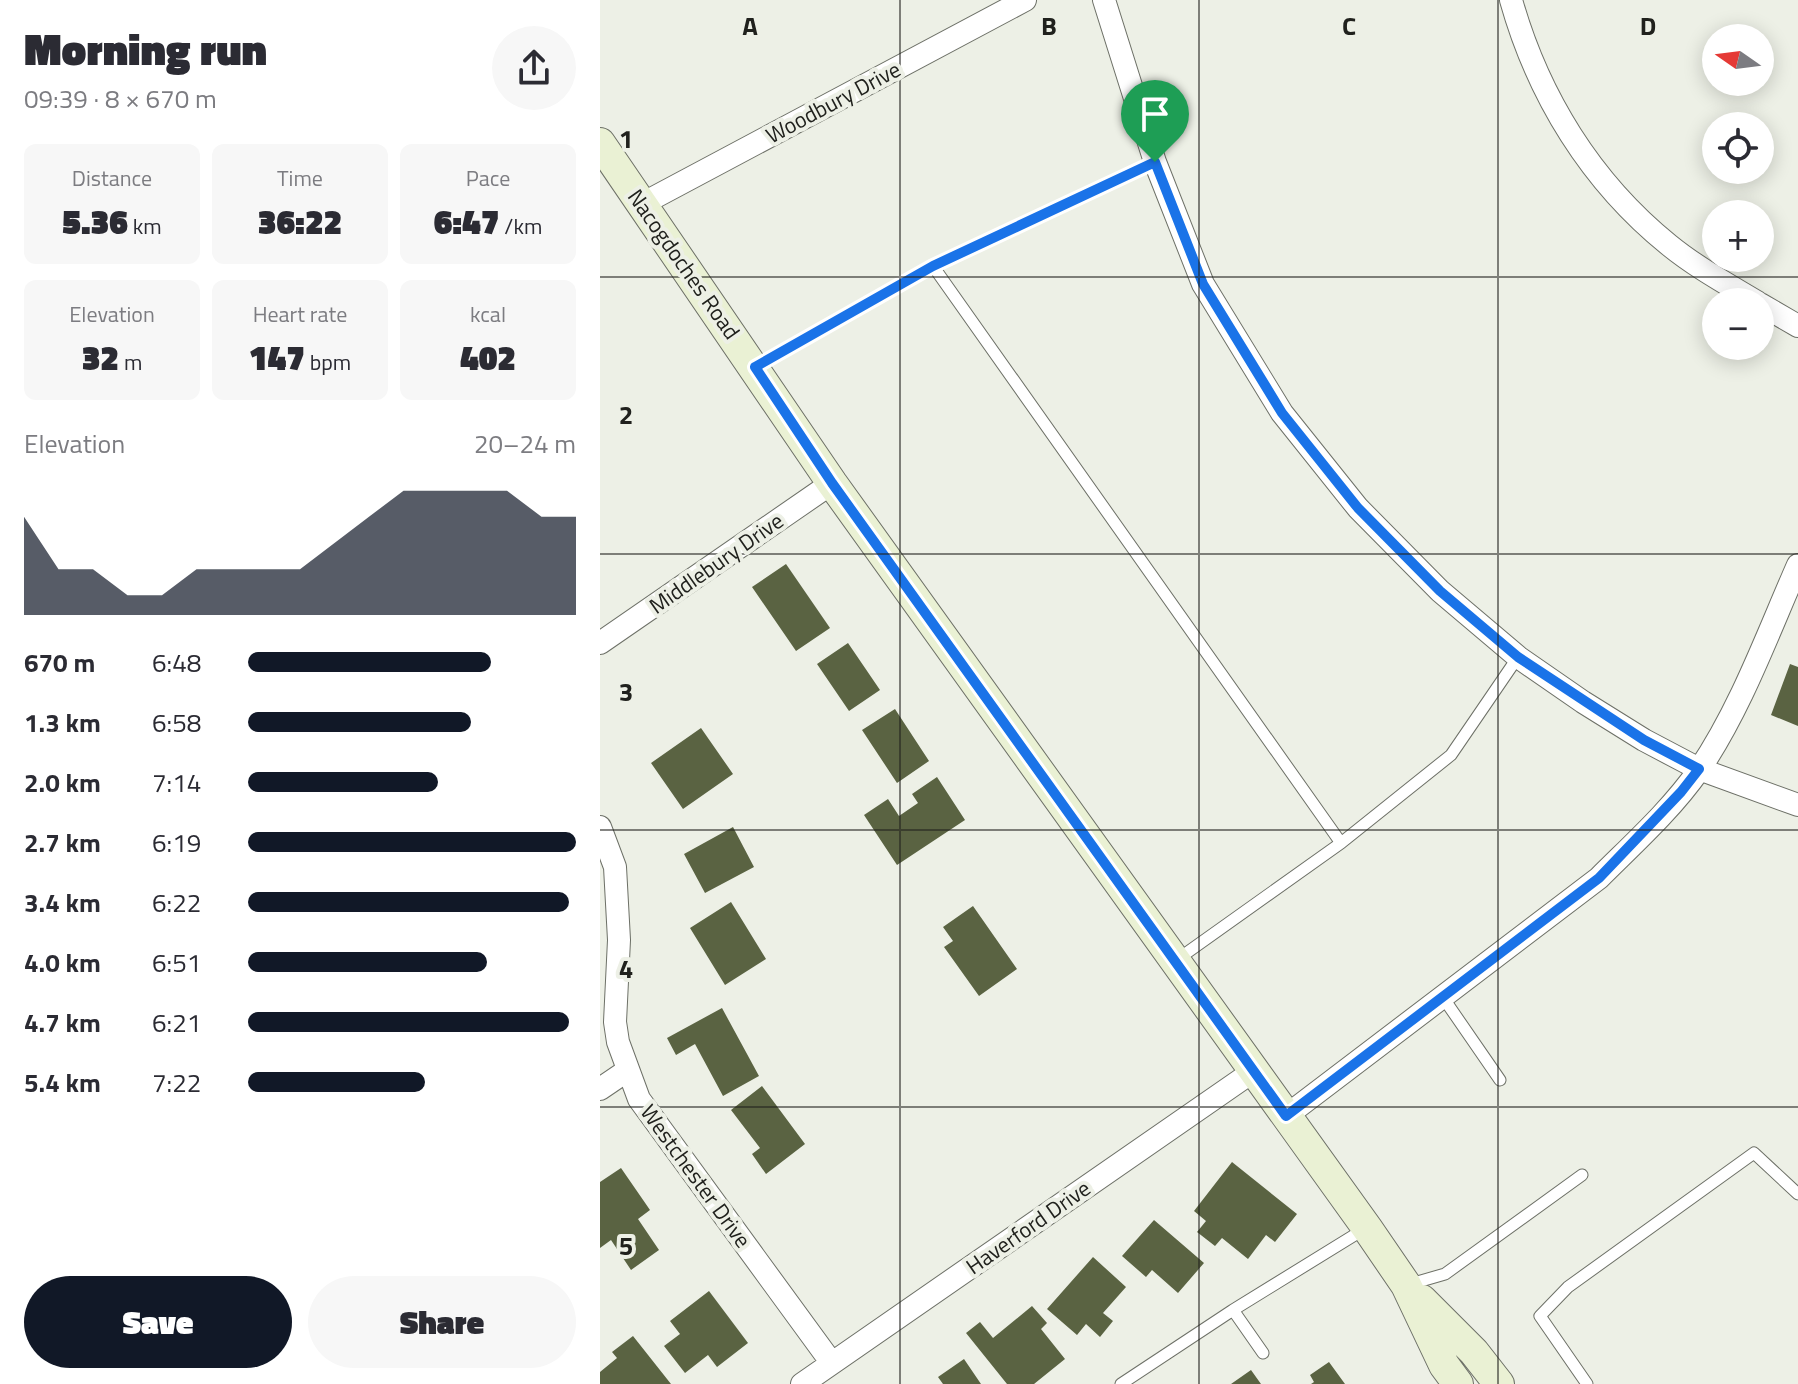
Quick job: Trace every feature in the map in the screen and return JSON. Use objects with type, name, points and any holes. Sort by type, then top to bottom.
[{"type":"main road","name":"Nacogdoches Road","points":[[600,143],[832,483],[1367,1228],[1406,1285],[1444,1365],[1458,1384]]},
{"type":"main road","name":"Nacogdoches Road","points":[[1406,1285],[1474,1352],[1499,1384]]},
{"type":"street","name":"Woodbury Drive","points":[[642,204],[1025,0]]},
{"type":"street","points":[[1104,0],[1155,162],[1203,284],[1282,413],[1358,508],[1440,591],[1518,657],[1644,740],[1699,769],[1798,805]]},
{"type":"street","points":[[1511,0],[1523,45],[1545,93],[1572,138],[1604,180],[1639,219],[1671,247],[1733,288]]},
{"type":"street","points":[[1774,312],[1798,326]]},
{"type":"street","name":"Middlebury Drive","points":[[600,643],[832,483]]},
{"type":"street","points":[[1286,1116],[1599,878],[1681,792],[1699,769],[1738,700],[1798,565]]},
{"type":"street","name":"Westchester Drive","points":[[600,827],[615,867],[619,940],[615,1022],[618,1042],[639,1099],[831,1362]]},
{"type":"street","points":[[600,1089],[628,1070]]},
{"type":"street","name":"Haverford Drive","points":[[802,1384],[1255,1070]]},
{"type":"lane","points":[[755,367],[933,266],[1155,162]]},
{"type":"lane","points":[[933,266],[1341,843]]},
{"type":"lane","points":[[1176,960],[1341,843],[1451,755],[1518,657]]},
{"type":"lane","points":[[1442,996],[1500,1080]]},
{"type":"lane","points":[[1587,1384],[1540,1316],[1568,1287],[1754,1153],[1798,1194]]},
{"type":"lane","points":[[1406,1285],[1445,1274],[1582,1175]]},
{"type":"lane","points":[[1121,1384],[1233,1310],[1367,1228]]},
{"type":"lane","points":[[1233,1310],[1263,1353]]},
{"type":"building","points":[[786,564],[830,628],[796,651],[752,587]]},
{"type":"building","points":[[848,643],[880,690],[849,711],[817,664]]},
{"type":"building","points":[[1790,664],[1798,667],[1798,726],[1771,715]]},
{"type":"building","points":[[895,709],[929,761],[897,783],[862,730]]},
{"type":"building","points":[[701,728],[733,774],[683,809],[651,763]]},
{"type":"building","points":[[937,777],[965,820],[897,865],[864,815],[888,799],[899,816],[918,803],[912,794]]},
{"type":"building","points":[[733,827],[754,867],[705,893],[684,854]]},
{"type":"building","points":[[731,902],[766,959],[725,985],[690,928]]},
{"type":"building","points":[[973,906],[1017,969],[979,996],[944,947],[953,941],[943,927]]},
{"type":"building","points":[[722,1008],[759,1076],[723,1096],[695,1044],[676,1055],[667,1038]]},
{"type":"building","points":[[762,1086],[805,1144],[766,1174],[752,1154],[760,1148],[731,1110]]},
{"type":"building","points":[[1232,1162],[1297,1214],[1275,1242],[1266,1235],[1248,1259],[1222,1238],[1215,1246],[1197,1232],[1206,1221],[1194,1211]]},
{"type":"building","points":[[621,1168],[650,1210],[638,1219],[659,1250],[631,1270],[611,1240],[600,1248],[600,1182]]},
{"type":"building","points":[[1154,1220],[1204,1263],[1178,1293],[1152,1270],[1146,1277],[1122,1256]]},
{"type":"building","points":[[1093,1257],[1126,1287],[1103,1313],[1113,1321],[1100,1337],[1086,1324],[1077,1335],[1047,1309]]},
{"type":"building","points":[[709,1291],[748,1343],[717,1367],[708,1355],[685,1373],[664,1346],[680,1334],[670,1321]]},
{"type":"building","points":[[1032,1306],[1047,1323],[1041,1329],[1065,1359],[1034,1384],[1007,1384],[966,1333],[980,1322],[993,1338]]},
{"type":"building","points":[[633,1336],[671,1384],[600,1384],[600,1372],[617,1358],[612,1352]]},
{"type":"building","points":[[964,1359],[981,1384],[943,1384],[938,1377]]},
{"type":"building","points":[[1329,1362],[1345,1384],[1311,1384],[1314,1382],[1310,1375]]},
{"type":"building","points":[[1251,1370],[1261,1384],[1231,1384]]},
{"type":"route","points":[[1155,162],[1203,284],[1282,413],[1358,508],[1440,591],[1518,657],[1644,740],[1699,769],[1599,878],[1286,1116],[832,483],[755,367],[933,266],[1155,162]]}]
